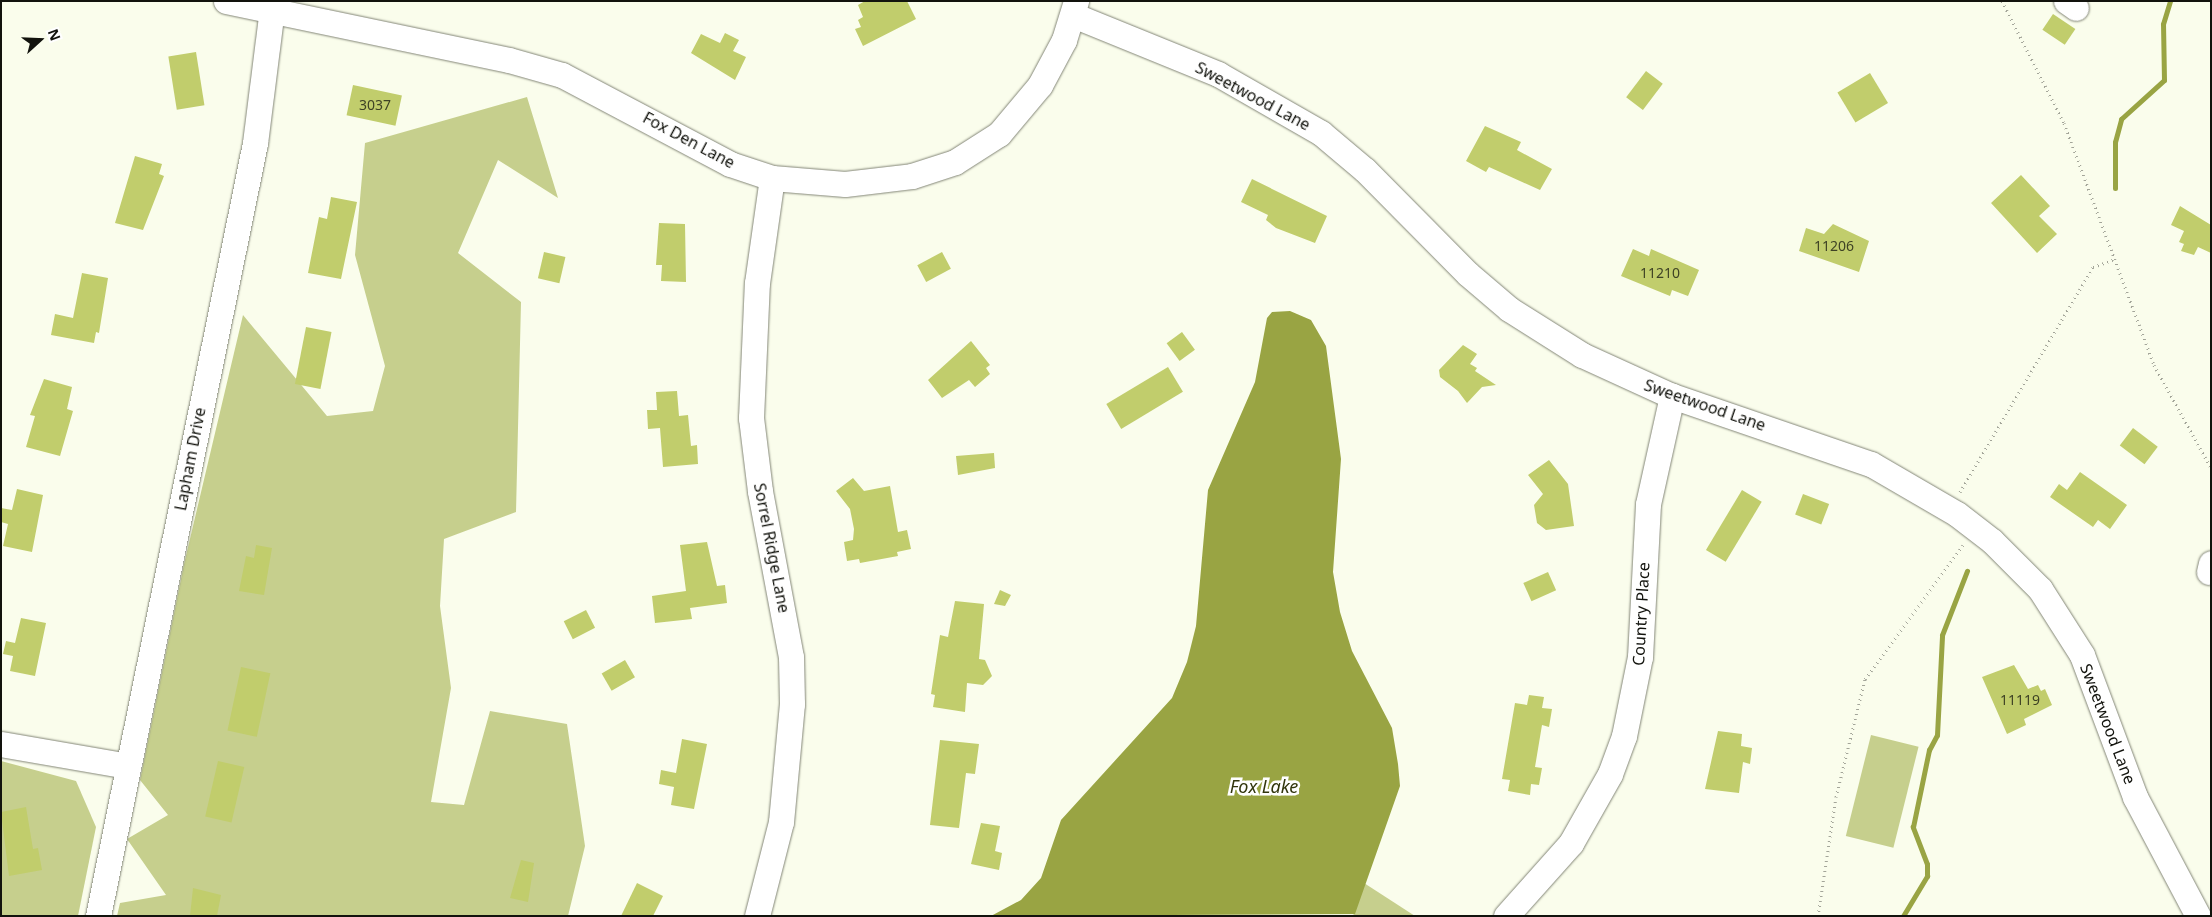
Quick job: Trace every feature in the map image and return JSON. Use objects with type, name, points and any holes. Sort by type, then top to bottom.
[{"type":"street","name":"Fox Den Lane","points":[[226,1],[273,6],[509,60],[562,75],[730,164],[772,178],[803,183],[878,182],[912,176],[974,153],[1000,134],[1040,85],[1075,8]]},
{"type":"street","name":"Lapham Drive","points":[[98,916],[255,143],[273,6]]},
{"type":"street","name":"Sweetwood Lane","points":[[1075,8],[1218,74],[1314,128],[1353,159],[1436,244],[1509,309],[1582,355],[1672,396],[1838,450],[1871,464],[1976,528],[2040,589],[2082,655],[2135,796],[2198,916]]},
{"type":"street","name":"Sorrel Ridge Lane","points":[[757,916],[782,822],[792,704],[790,648],[760,491],[751,418],[755,301],[772,178]]},
{"type":"street","name":"Country Place","points":[[1506,916],[1572,843],[1610,774],[1624,736],[1640,657],[1648,504],[1672,396]]},
{"type":"street","points":[[1,744],[128,766]]},
{"type":"path","points":[[2002,1],[2064,123],[2154,365],[2211,468]]},
{"type":"path","points":[[1949,510],[2093,267],[2115,259]]},
{"type":"path","points":[[1818,916],[1836,797],[1865,679],[1976,528]]},
{"type":"shaded area","points":[[527,97],[558,198],[498,160],[458,253],[521,302],[516,512],[444,539],[440,606],[451,688],[431,802],[464,805],[490,711],[567,724],[585,846],[568,916],[117,916],[120,903],[166,895],[127,839],[168,815],[140,780],[184,564],[243,315],[327,416],[373,411],[385,366],[355,255],[365,143]]},
{"type":"shaded area","points":[[1871,735],[1919,747],[1893,848],[1846,836]]},
{"type":"shaded area","points":[[1,761],[76,781],[96,827],[78,916],[1,916]]},
{"type":"shaded area","points":[[1364,883],[1415,916],[1353,916]]},
{"type":"water","name":"Fox Lake","points":[[1290,311],[1311,320],[1326,346],[1341,459],[1333,572],[1340,612],[1352,651],[1392,728],[1398,764],[1400,786],[1355,914],[991,916],[1021,900],[1041,878],[1061,820],[1172,698],[1187,662],[1196,626],[1208,490],[1255,382],[1267,318],[1272,312]]},
{"type":"building","points":[[865,1],[907,1],[916,19],[863,46],[855,29],[861,27],[858,20],[863,17],[858,5]]},
{"type":"building","points":[[2053,14],[2075,29],[2065,45],[2042,30]]},
{"type":"building","points":[[725,33],[739,40],[733,51],[746,57],[735,80],[691,53],[701,34],[720,43]]},
{"type":"building","points":[[196,52],[204,105],[177,110],[168,56]]},
{"type":"building","points":[[1646,71],[1663,84],[1643,110],[1626,97]]},
{"type":"building","points":[[1870,73],[1888,103],[1855,123],[1837,93]]},
{"type":"building","points":[[353,85],[402,95],[395,126],[347,115]]},
{"type":"building","points":[[1485,126],[1521,142],[1517,150],[1552,169],[1540,190],[1489,167],[1486,172],[1466,161]]},
{"type":"building","points":[[135,156],[162,164],[159,174],[164,176],[143,230],[115,223]]},
{"type":"building","points":[[2021,175],[2050,206],[2039,216],[2057,234],[2037,253],[1991,203]]},
{"type":"building","points":[[1252,179],[1327,216],[1315,243],[1276,228],[1266,220],[1268,215],[1241,202]]},
{"type":"building","points":[[331,197],[357,202],[341,279],[308,273],[319,217],[327,219]]},
{"type":"building","points":[[2180,206],[2211,225],[2211,253],[2198,247],[2194,255],[2181,251],[2184,244],[2179,242],[2184,231],[2171,225]]},
{"type":"building","points":[[659,223],[685,224],[686,282],[661,281],[662,265],[656,265]]},
{"type":"building","points":[[1833,224],[1869,241],[1859,272],[1799,251],[1806,228],[1824,234]]},
{"type":"building","points":[[1633,249],[1649,256],[1651,249],[1699,270],[1688,296],[1672,290],[1670,296],[1621,276]]},
{"type":"building","points":[[544,252],[565,257],[559,283],[538,278]]},
{"type":"building","points":[[942,252],[951,269],[926,282],[917,265]]},
{"type":"building","points":[[82,273],[108,278],[99,333],[96,332],[94,343],[51,335],[55,314],[73,318]]},
{"type":"building","points":[[306,327],[332,332],[320,389],[295,384]]},
{"type":"building","points":[[1182,332],[1195,350],[1180,361],[1167,343]]},
{"type":"building","points":[[971,341],[990,365],[986,368],[990,374],[975,387],[969,380],[942,398],[928,380]]},
{"type":"building","points":[[1463,345],[1477,354],[1470,364],[1477,368],[1475,371],[1496,385],[1482,387],[1467,403],[1458,391],[1440,377],[1439,370]]},
{"type":"building","points":[[1168,367],[1183,392],[1121,429],[1106,404]]},
{"type":"building","points":[[44,379],[72,387],[67,409],[73,411],[60,456],[26,447],[35,416],[30,415]]},
{"type":"building","points":[[677,391],[679,416],[688,415],[691,446],[697,445],[698,464],[663,467],[660,428],[648,429],[647,410],[657,410],[656,392]]},
{"type":"building","points":[[2133,428],[2158,447],[2145,464],[2120,446]]},
{"type":"building","points":[[994,453],[995,468],[958,475],[956,456]]},
{"type":"building","points":[[1549,460],[1568,484],[1574,526],[1546,530],[1537,523],[1534,505],[1543,494],[1528,475]]},
{"type":"building","points":[[2080,472],[2127,505],[2110,529],[2098,520],[2093,527],[2050,497],[2059,484],[2067,490]]},
{"type":"building","points":[[853,478],[864,491],[890,486],[898,532],[907,530],[911,549],[897,552],[898,556],[860,563],[859,559],[847,561],[844,542],[853,540],[854,529],[850,509],[836,491]]},
{"type":"building","points":[[17,489],[43,495],[32,552],[3,546],[8,524],[1,522],[1,508],[12,510]]},
{"type":"building","points":[[1742,490],[1762,502],[1726,562],[1706,550]]},
{"type":"building","points":[[1803,494],[1829,504],[1821,525],[1795,515]]},
{"type":"building","points":[[707,542],[717,586],[725,585],[727,603],[690,608],[692,619],[655,623],[652,596],[686,591],[680,545]]},
{"type":"building","points":[[256,545],[272,548],[264,595],[239,591],[246,556],[254,558]]},
{"type":"building","points":[[1548,572],[1556,590],[1531,601],[1523,583]]},
{"type":"building","points":[[1000,590],[1011,595],[1005,606],[994,604]]},
{"type":"building","points":[[955,601],[984,604],[979,659],[985,660],[992,676],[983,685],[967,683],[965,712],[933,707],[935,695],[931,694],[940,635],[948,637]]},
{"type":"building","points":[[586,610],[595,628],[573,639],[564,621]]},
{"type":"building","points":[[21,618],[46,623],[35,676],[10,671],[13,656],[3,654],[6,641],[15,643]]},
{"type":"building","points":[[625,660],[635,677],[612,691],[602,674]]},
{"type":"building","points":[[2014,665],[2028,689],[2038,685],[2041,691],[2045,689],[2052,705],[2024,719],[2026,725],[2007,734],[1982,677]]},
{"type":"building","points":[[241,667],[270,673],[257,737],[227,731]]},
{"type":"building","points":[[1529,695],[1544,697],[1542,708],[1552,709],[1549,727],[1542,725],[1535,767],[1542,768],[1539,785],[1531,784],[1530,795],[1508,791],[1510,780],[1502,779],[1515,703],[1527,705]]},
{"type":"building","points":[[1718,731],[1742,734],[1741,746],[1752,748],[1750,764],[1743,762],[1739,793],[1705,789]]},
{"type":"building","points":[[682,739],[707,744],[694,809],[671,805],[674,787],[659,784],[661,770],[676,773]]},
{"type":"building","points":[[940,740],[979,744],[975,774],[966,773],[959,828],[930,825]]},
{"type":"building","points":[[218,761],[244,767],[231,823],[205,817]]},
{"type":"building","points":[[26,807],[33,849],[38,848],[42,870],[9,876],[1,812]]},
{"type":"building","points":[[981,823],[1000,826],[995,851],[1002,853],[999,870],[971,864]]},
{"type":"building","points":[[521,860],[534,863],[528,902],[510,898]]},
{"type":"building","points":[[637,883],[663,896],[653,916],[621,916]]},
{"type":"building","points":[[193,888],[221,895],[217,916],[190,916]]},
{"type":"waterway","points":[[2115,188],[2115,142],[2121,119],[2164,80],[2163,24],[2170,1]]},
{"type":"waterway","points":[[1903,916],[1927,876],[1927,864],[1913,827],[1929,750],[1937,735],[1942,635],[1967,571]]}]
